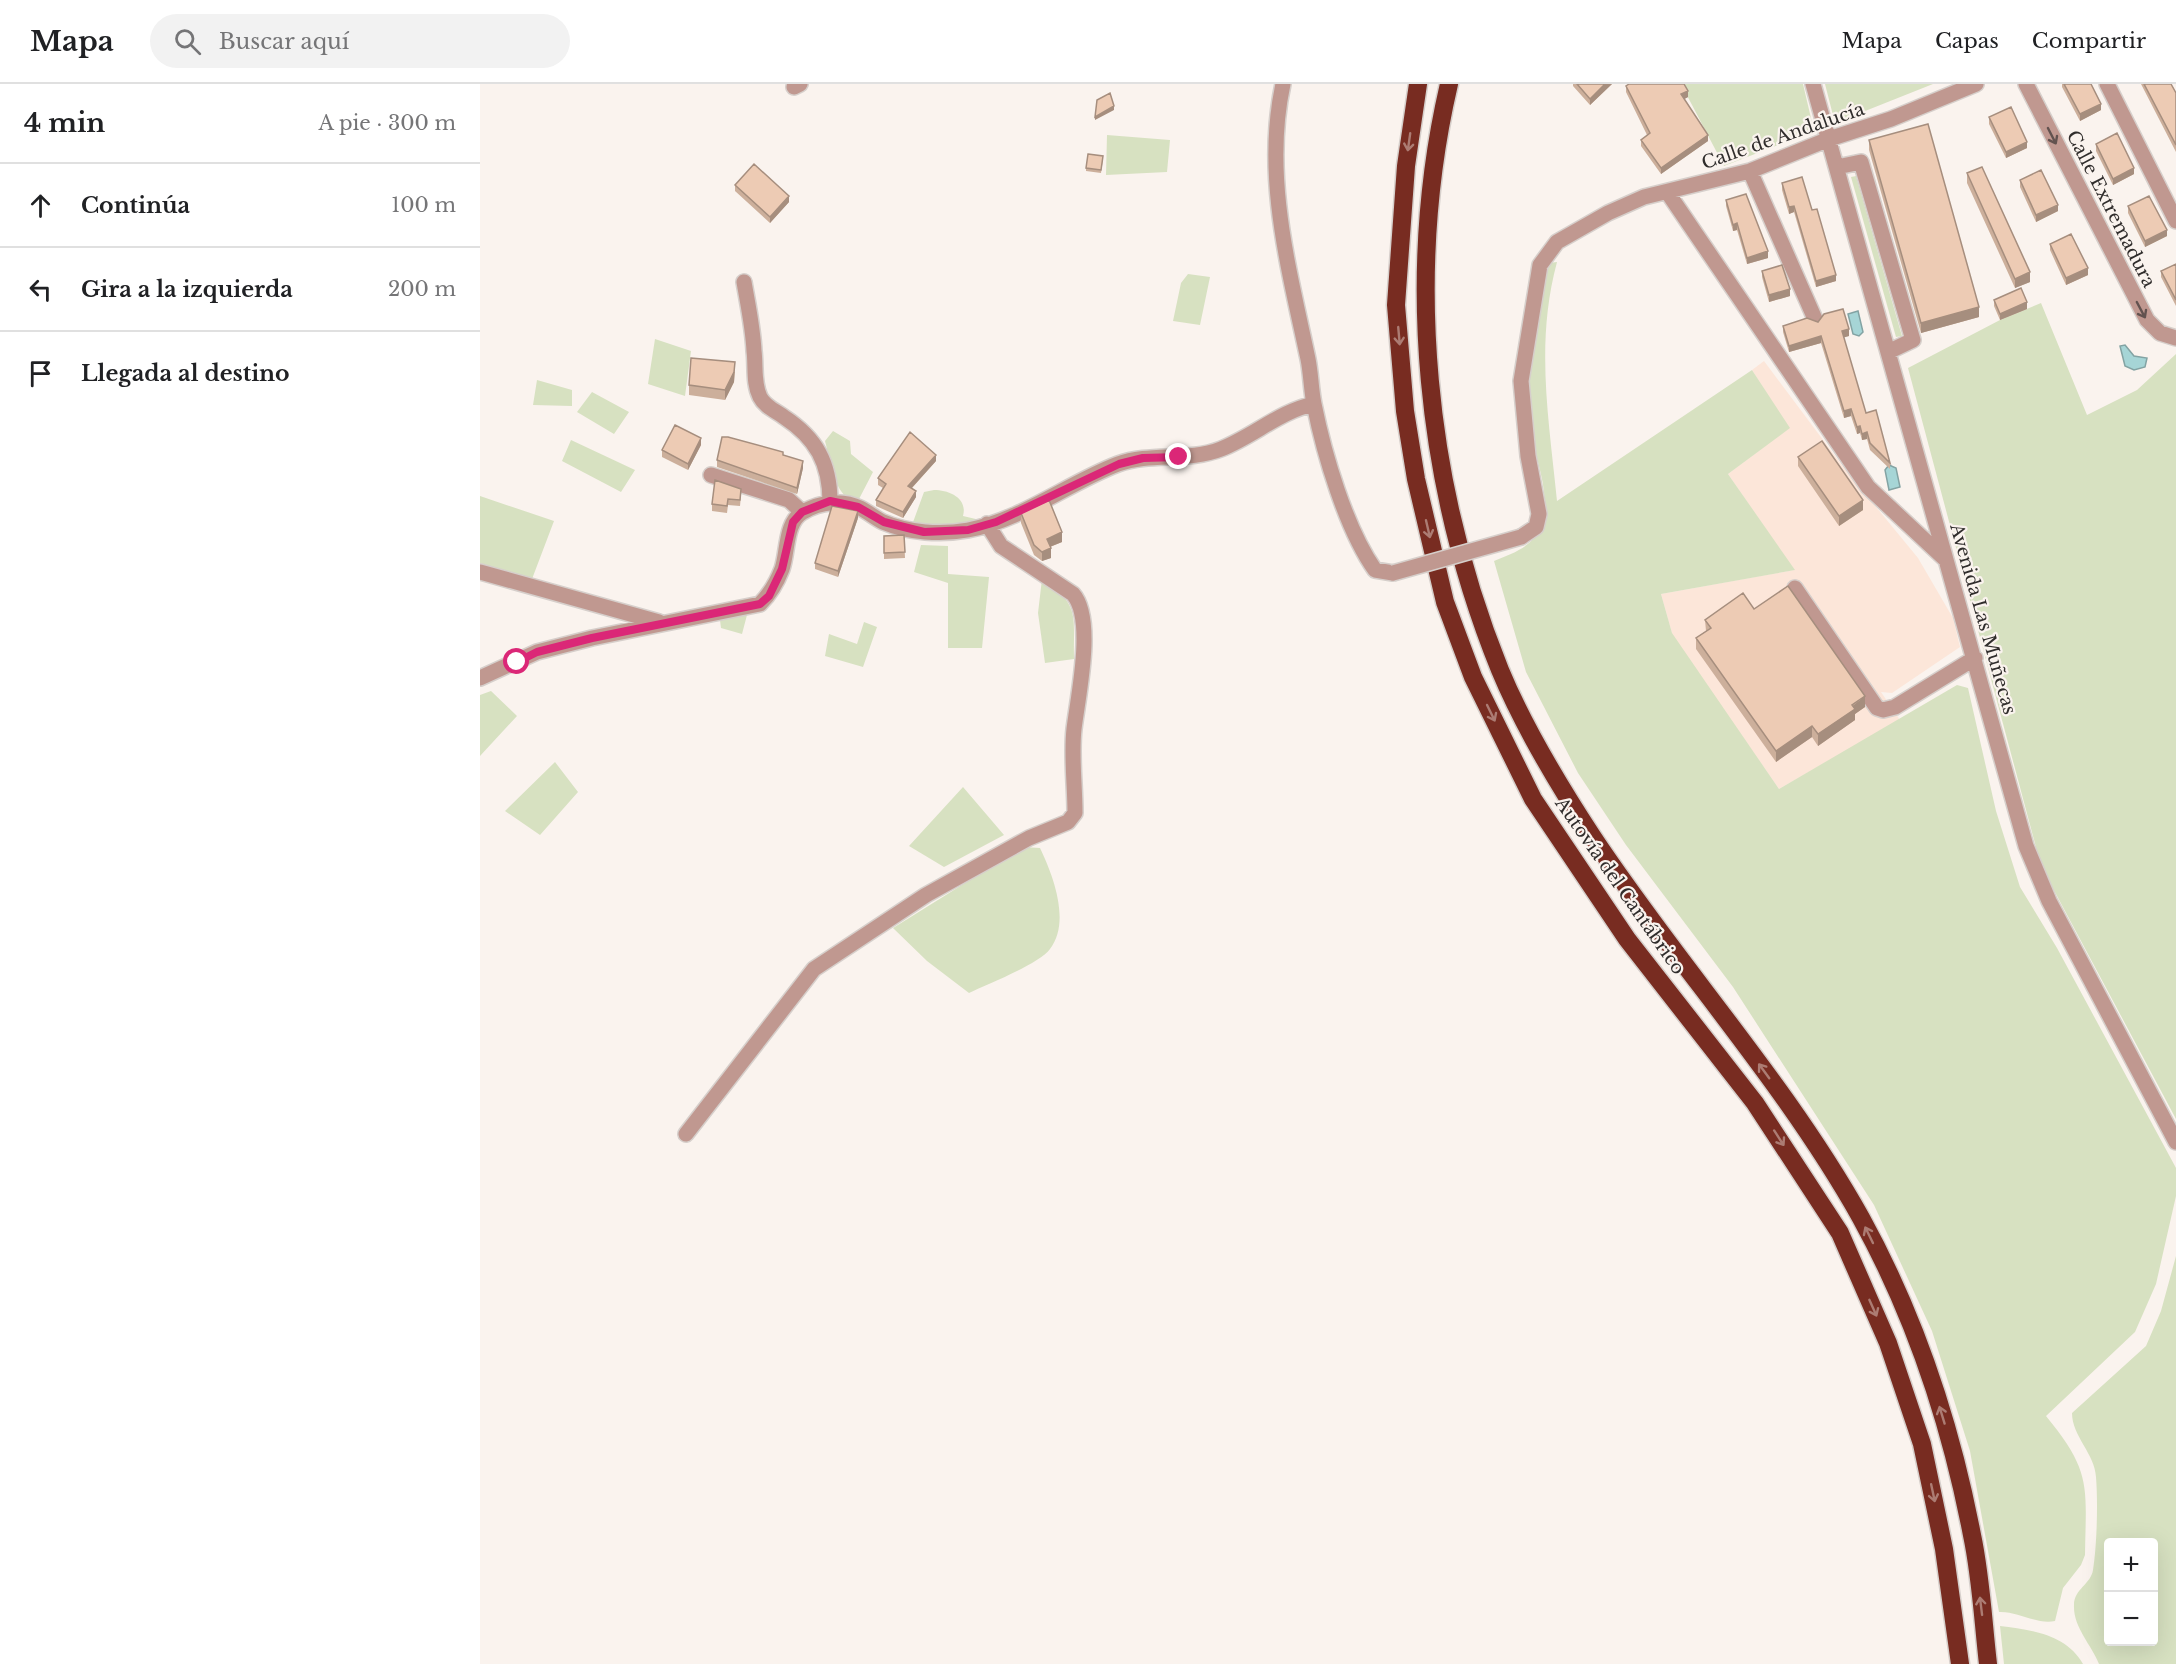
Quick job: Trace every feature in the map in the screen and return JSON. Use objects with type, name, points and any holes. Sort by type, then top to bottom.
[{"type":"highway","name":"Autovía del Cantábrico","points":[[1418,84],[1404,189],[1396,305],[1406,411],[1416,479],[1445,602],[1473,677],[1533,799],[1627,939],[1755,1103],[1840,1233],[1888,1343],[1922,1444],[1944,1548],[1960,1664]]},
{"type":"highway","name":"Autovía del Cantábrico","points":[[1449,84],[1434,166],[1427,248],[1428,334],[1434,415],[1444,481],[1468,580],[1501,672],[1540,750],[1592,835],[1817,1149],[1861,1218],[1892,1282],[1920,1347],[1954,1455],[1973,1538],[1988,1664]]},
{"type":"street","points":[[480,678],[537,652],[662,623],[760,604],[769,596],[782,569],[793,522],[802,512],[830,501],[858,507],[884,522],[924,532],[968,530],[987,524],[1119,464],[1143,458],[1199,455],[1220,449],[1254,434],[1293,408],[1314,404],[1308,362],[1283,251],[1276,160],[1279,102],[1283,84]]},
{"type":"street","name":"Avenida Las Muñecas","points":[[1813,84],[2026,846],[2049,901],[2176,1142]]},
{"type":"street","name":"Calle de Andalucía","points":[[1314,404],[1329,460],[1363,554],[1375,570],[1393,573],[1521,537],[1536,527],[1539,514],[1528,456],[1521,381],[1540,265],[1557,242],[1608,213],[1644,197],[1668,193],[1750,171],[1829,139],[1891,119],[1976,84]]},
{"type":"street","name":"Calle Extremadura","points":[[2026,84],[2147,320],[2160,333],[2176,338]]},
{"type":"street","points":[[2107,84],[2176,221]]},
{"type":"street","points":[[1837,167],[1861,162],[1913,340],[1888,351]]},
{"type":"street","points":[[1750,171],[1815,319]]},
{"type":"street","points":[[1668,193],[1868,487],[1946,560]]},
{"type":"street","points":[[744,282],[754,350],[756,386],[761,399],[803,430],[816,444],[825,462],[830,483],[830,501]]},
{"type":"street","points":[[711,475],[789,500],[802,512]]},
{"type":"street","points":[[686,1134],[814,969],[926,895],[1029,838],[1068,822],[1075,813],[1074,729],[1082,679],[1083,616],[1080,602],[1073,594],[1001,546],[987,524]]},
{"type":"street","points":[[480,572],[662,623]]},
{"type":"street","points":[[1795,588],[1877,708],[1883,710],[1895,707],[1975,658]]},
{"type":"shaded area","points":[[1764,361],[1844,468],[1918,558],[1953,618],[1960,647],[1892,693],[1881,692],[1900,720],[1779,789],[1673,637],[1661,594],[1794,570],[1728,474],[1789,428],[1752,370]]},
{"type":"green space","points":[[1681,84],[1803,84],[1814,131],[1724,166]]},
{"type":"green space","points":[[1825,84],[1933,84],[1835,123]]},
{"type":"green space","points":[[1107,135],[1170,140],[1167,172],[1106,175]]},
{"type":"green space","points":[[1856,176],[1902,336],[1896,337],[1851,177]]},
{"type":"green space","points":[[1557,262],[1550,292],[1545,352],[1557,501],[1752,370],[1790,428],[1728,474],[1795,570],[1661,594],[1672,633],[1779,789],[1957,685],[1968,688],[1996,811],[2020,887],[2057,948],[2176,1168],[2176,1196],[2156,1284],[2135,1332],[2046,1416],[2061,1435],[2079,1466],[2086,1512],[2085,1555],[2081,1565],[2063,1588],[2055,1621],[2041,1621],[1999,1612],[1970,1451],[1932,1331],[1874,1205],[1733,987],[1626,845],[1578,773],[1526,672],[1494,561],[1518,551],[1531,541],[1543,518],[1545,507],[1543,483],[1529,423],[1529,363],[1535,322],[1549,263]]},
{"type":"green space","points":[[1188,274],[1210,277],[1200,325],[1173,321],[1181,283]]},
{"type":"green space","points":[[2041,303],[2087,415],[2137,390],[2176,354],[2176,1119],[2041,866],[1908,368],[2000,320]]},
{"type":"green space","points":[[655,339],[691,351],[685,396],[648,384]]},
{"type":"green space","points":[[537,380],[572,390],[572,406],[533,405]]},
{"type":"green space","points":[[592,392],[629,412],[614,434],[577,412]]},
{"type":"green space","points":[[833,431],[850,441],[851,454],[873,472],[859,499],[847,498],[835,479],[825,441]]},
{"type":"green space","points":[[571,440],[635,470],[621,492],[562,461]]},
{"type":"green space","points":[[934,490],[956,496],[963,504],[963,516],[980,520],[969,526],[912,525],[924,492]]},
{"type":"green space","points":[[480,496],[554,521],[532,579],[480,563]]},
{"type":"green space","points":[[921,545],[948,546],[948,574],[989,577],[982,648],[948,648],[948,583],[914,572]]},
{"type":"green space","points":[[1042,579],[1055,588],[1069,604],[1074,622],[1074,659],[1045,663],[1038,613]]},
{"type":"green space","points":[[747,615],[742,634],[721,628],[720,620]]},
{"type":"green space","points":[[864,622],[877,627],[863,667],[825,656],[829,634],[857,644]]},
{"type":"green space","points":[[491,691],[517,716],[480,756],[480,695]]},
{"type":"green space","points":[[555,762],[578,792],[540,835],[505,811]]},
{"type":"green space","points":[[963,787],[1004,835],[944,867],[909,846]]},
{"type":"green space","points":[[1023,847],[1040,848],[1050,871],[1058,898],[1059,926],[1056,938],[1050,949],[1035,961],[969,993],[927,961],[893,928]]},
{"type":"green space","points":[[2176,1256],[2176,1664],[2099,1664],[2079,1628],[2074,1613],[2075,1599],[2092,1575],[2097,1499],[2095,1469],[2076,1429],[2072,1413],[2146,1346],[2161,1311]]},
{"type":"green space","points":[[2000,1626],[2047,1635],[2067,1646],[2083,1664],[2004,1664]]},
{"type":"water","points":[[1858,311],[1863,332],[1859,336],[1853,334],[1848,314]]},
{"type":"water","points":[[2125,345],[2134,356],[2147,358],[2145,367],[2134,370],[2125,366],[2120,346]]},
{"type":"water","points":[[1889,465],[1896,468],[1900,487],[1889,490],[1885,470]]},
{"type":"building","points":[[1577,84],[1605,84],[1590,99]]},
{"type":"building","points":[[1629,84],[1684,84],[1688,91],[1681,94],[1708,135],[1661,168],[1641,140],[1650,133],[1626,86]]},
{"type":"building","points":[[2064,84],[2091,84],[2101,104],[2080,114]]},
{"type":"building","points":[[2144,84],[2171,84],[2176,93],[2176,145]]},
{"type":"building","points":[[1110,93],[1114,106],[1095,117],[1097,100]]},
{"type":"building","points":[[2011,107],[2027,142],[2006,152],[1989,117]]},
{"type":"building","points":[[1928,124],[1979,307],[1921,323],[1869,140]]},
{"type":"building","points":[[2117,133],[2134,168],[2113,179],[2096,144]]},
{"type":"building","points":[[1088,154],[1103,156],[1101,170],[1086,168]]},
{"type":"building","points":[[754,164],[789,196],[770,217],[735,185]]},
{"type":"building","points":[[1982,167],[2030,272],[2015,279],[1967,173]]},
{"type":"building","points":[[2041,170],[2058,205],[2036,215],[2020,180]]},
{"type":"building","points":[[1802,177],[1812,210],[1817,209],[1836,275],[1816,281],[1794,206],[1789,207],[1782,183]]},
{"type":"building","points":[[1746,194],[1768,251],[1747,258],[1737,223],[1733,225],[1726,200]]},
{"type":"building","points":[[2149,196],[2167,230],[2145,241],[2128,206]]},
{"type":"building","points":[[2071,234],[2088,268],[2066,278],[2050,244]]},
{"type":"building","points":[[2176,264],[2176,300],[2161,271]]},
{"type":"building","points":[[1782,265],[1790,289],[1769,295],[1762,271]]},
{"type":"building","points":[[2021,288],[2027,302],[2000,314],[1994,300]]},
{"type":"building","points":[[1843,309],[1849,329],[1842,331],[1866,413],[1876,410],[1890,463],[1870,443],[1867,432],[1862,434],[1851,409],[1844,411],[1821,336],[1789,346],[1783,326],[1807,318],[1818,322],[1824,314]]},
{"type":"building","points":[[691,358],[735,362],[734,372],[725,390],[689,385]]},
{"type":"building","points":[[675,425],[701,438],[688,464],[662,450]]},
{"type":"building","points":[[910,432],[936,455],[908,486],[916,491],[903,512],[876,500],[886,484],[878,478]]},
{"type":"building","points":[[722,437],[783,452],[783,455],[803,461],[797,488],[717,460]]},
{"type":"building","points":[[1822,441],[1863,500],[1839,516],[1798,457]]},
{"type":"building","points":[[715,480],[741,489],[740,500],[728,499],[727,506],[712,504]]},
{"type":"building","points":[[1049,500],[1062,532],[1047,539],[1051,548],[1042,552],[1034,545],[1021,513]]},
{"type":"building","points":[[832,506],[858,511],[838,571],[815,563]]},
{"type":"building","points":[[904,535],[905,552],[884,553],[884,536]]},
{"type":"building","points":[[1788,586],[1865,696],[1852,705],[1855,709],[1818,734],[1812,726],[1776,751],[1696,638],[1711,628],[1705,620],[1743,593],[1754,609]]},
{"type":"route","points":[[517,662],[537,652],[592,638],[760,604],[769,596],[782,569],[793,522],[802,512],[830,501],[858,507],[884,522],[924,532],[968,530],[996,522],[1119,464],[1143,458],[1179,457]]}]
